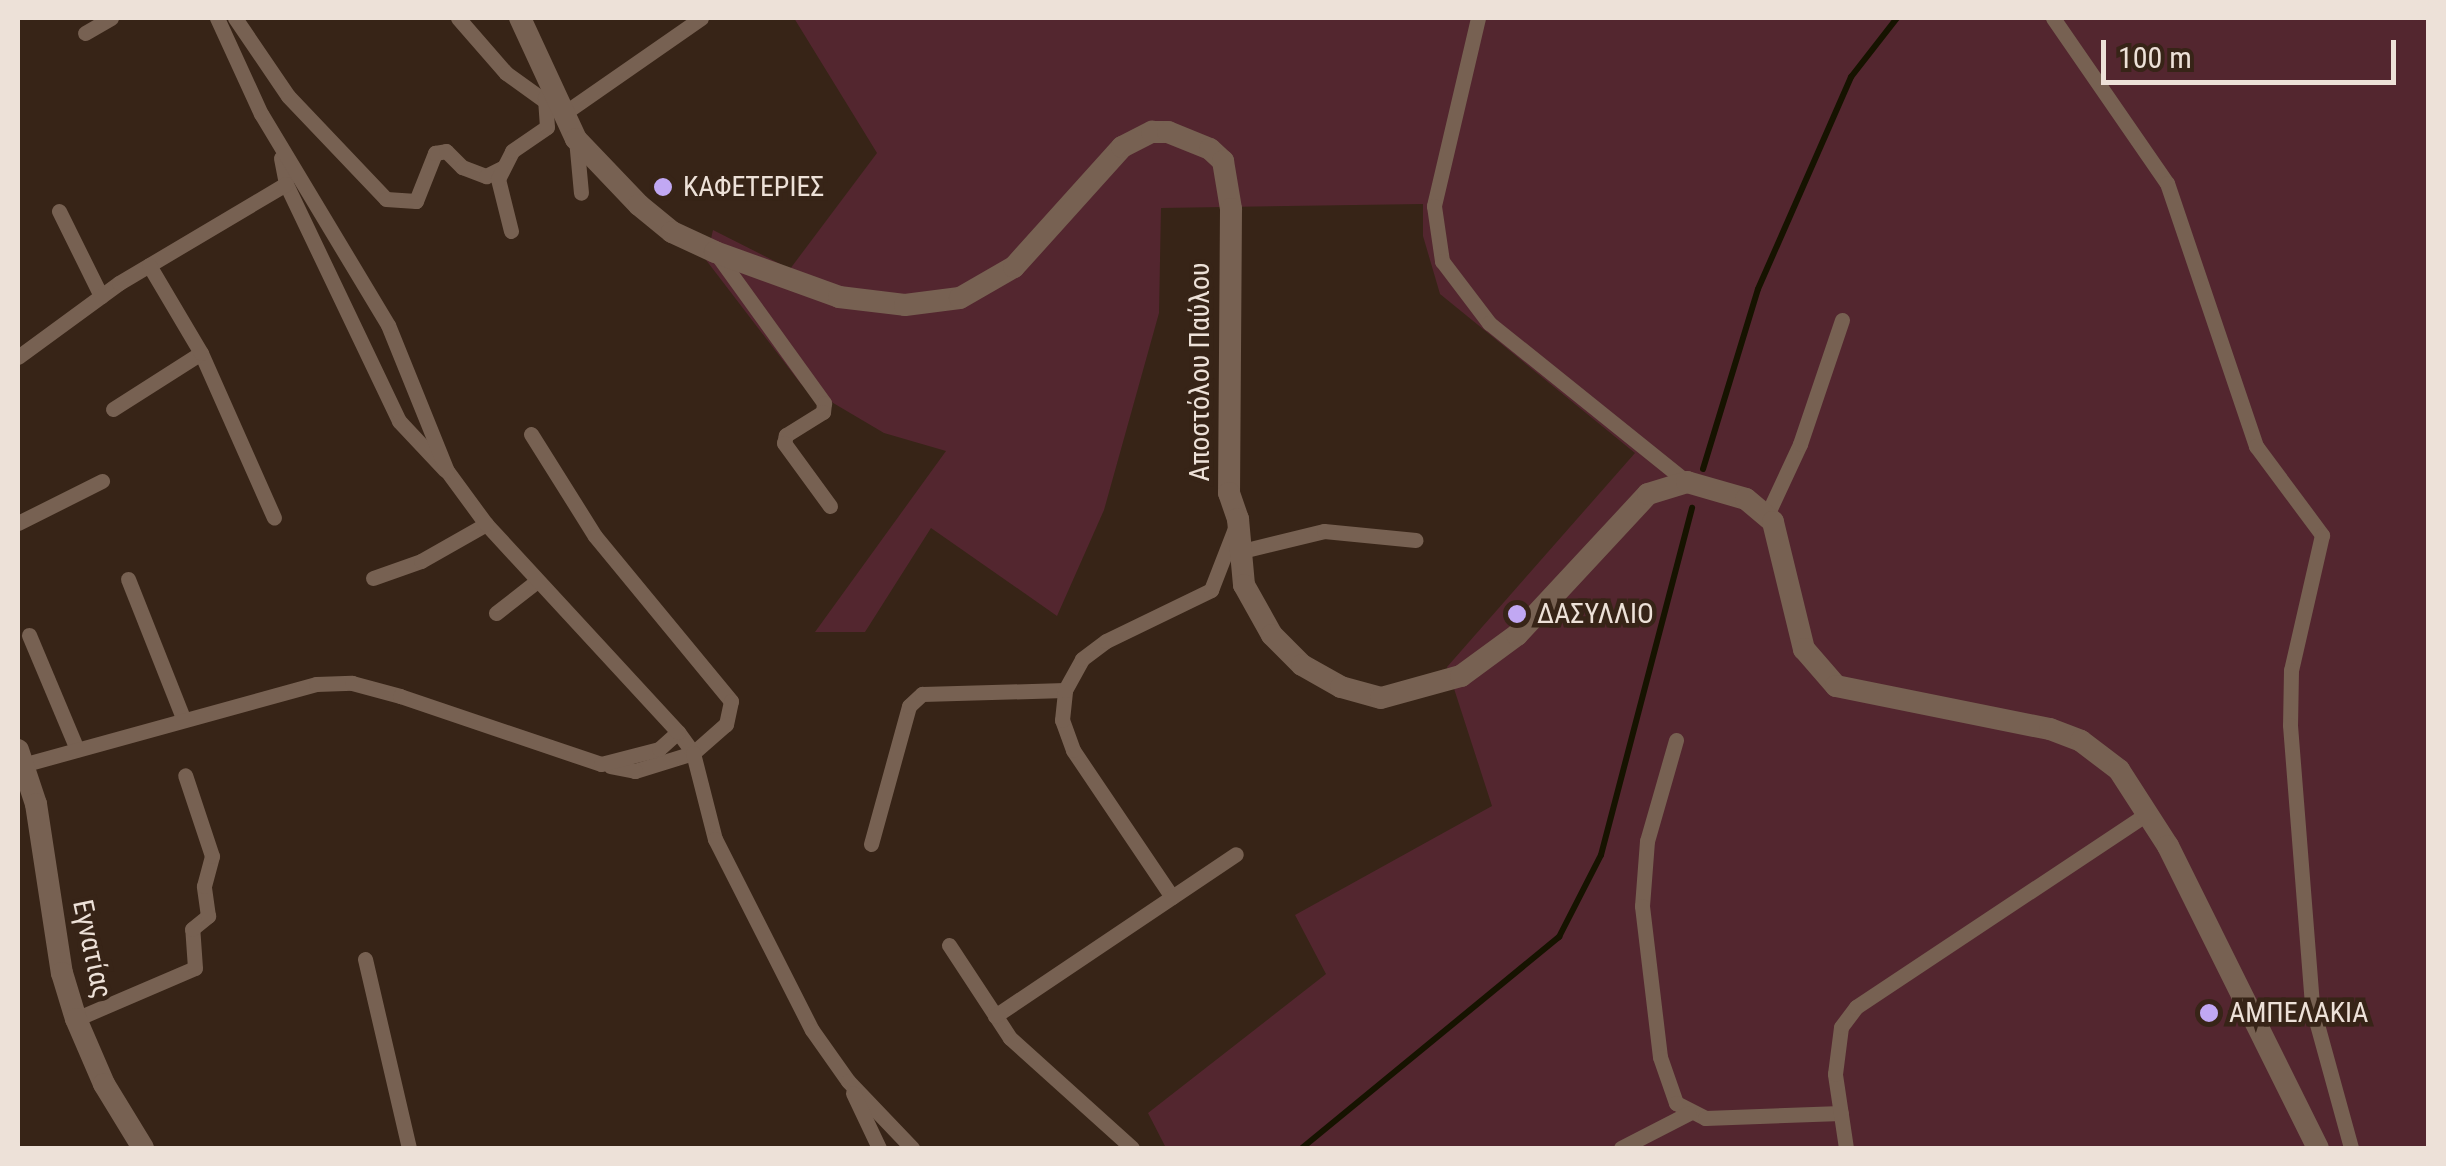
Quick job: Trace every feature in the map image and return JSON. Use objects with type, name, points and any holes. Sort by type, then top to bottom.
[{"type":"street","points":[[85,34],[111,18]]},
{"type":"street","points":[[217,18],[280,149],[388,326],[447,471]]},
{"type":"street","points":[[235,18],[288,96],[386,199],[400,205],[416,201],[435,153],[446,151],[462,167],[486,176],[502,168]]},
{"type":"street","points":[[458,18],[506,73],[547,89],[547,127],[512,151],[502,168],[499,193],[511,231]]},
{"type":"street","name":"Αποστόλου Παύλου","points":[[520,18],[547,89],[576,139],[650,214],[715,252],[839,298],[905,305],[960,298],[1014,266],[1122,147],[1152,132],[1198,142],[1223,162],[1230,196],[1228,493],[1238,519],[1244,584],[1256,610],[1302,665],[1358,693],[1401,696],[1488,661],[1627,512],[1665,485],[1687,482]]},
{"type":"street","points":[[563,114],[701,18]]},
{"type":"street","points":[[1478,18],[1434,206],[1442,261],[1489,323],[1687,482],[1731,493],[1768,513]]},
{"type":"street","points":[[2053,18],[2167,183],[2256,446],[2322,534],[2291,670],[2290,725],[2312,1006],[2351,1148]]},
{"type":"street","points":[[576,139],[581,193]]},
{"type":"street","points":[[280,149],[286,184],[399,421],[447,471],[486,524],[693,753],[732,877],[812,1030],[848,1081],[912,1148]]},
{"type":"street","points":[[18,356],[100,296],[286,184]]},
{"type":"street","points":[[60,211],[100,296]]},
{"type":"street","points":[[715,252],[824,403],[823,412],[786,434],[784,443],[830,506]]},
{"type":"street","points":[[149,265],[201,353],[274,518]]},
{"type":"street","points":[[1842,320],[1800,444],[1768,513],[1804,649],[1824,678],[1866,696],[2064,734],[2119,770],[2149,812],[2318,1148]]},
{"type":"street","points":[[113,409],[201,353]]},
{"type":"street","points":[[22,757],[76,748],[316,684],[352,683],[602,764],[635,771],[693,753],[726,724],[731,701],[595,536],[531,434]]},
{"type":"street","points":[[18,523],[102,481]]},
{"type":"street","points":[[1172,898],[1072,750],[1062,720],[1065,690],[1082,659],[1106,642],[1211,590],[1238,519]]},
{"type":"street","points":[[372,578],[486,524]]},
{"type":"street","points":[[1242,551],[1324,531],[1416,540]]},
{"type":"street","points":[[128,579],[183,718]]},
{"type":"street","points":[[496,613],[537,581]]},
{"type":"street","points":[[29,635],[76,748]]},
{"type":"street","points":[[871,844],[909,706],[922,694],[1065,690]]},
{"type":"street","points":[[602,764],[659,750],[678,732]]},
{"type":"street","points":[[1676,740],[1647,841],[1642,906],[1660,1057],[1676,1103],[1705,1118],[1841,1112]]},
{"type":"street","name":"Εγνατίας","points":[[22,757],[76,1019],[104,1084],[143,1148]]},
{"type":"street","points":[[76,1019],[195,968],[192,930],[208,916],[204,886],[212,856],[186,774]]},
{"type":"street","points":[[1846,1148],[1837,1050],[1841,1027],[1856,1007],[2149,812]]},
{"type":"street","points":[[996,1016],[1236,854]]},
{"type":"street","points":[[949,945],[996,1016],[1041,1070],[1132,1148]]},
{"type":"street","points":[[365,959],[384,1064],[410,1148]]},
{"type":"street","points":[[848,1081],[879,1148]]},
{"type":"street","points":[[1621,1148],[1689,1113]]},
{"type":"shaded area","points":[[794,18],[2428,18],[2428,1148],[1166,1148],[1148,1113],[1326,974],[1295,915],[1492,806],[1447,667],[1635,453],[1440,294],[1423,236],[1423,204],[1161,208],[1159,313],[1104,510],[1057,616],[931,528],[865,632],[815,632],[946,451],[884,433],[801,384],[706,260],[713,230],[790,269],[877,153]]},
{"type":"waterway","points":[[1703,469],[1758,289],[1851,77],[1897,18]]},
{"type":"waterway","points":[[1302,1148],[1559,937],[1601,855],[1692,508]]},
{"type":"place","name":"ΚΑΦΕΤΕΡΙΕΣ","points":[[663,187]]},
{"type":"place","name":"ΔΑΣΥΛΛΙΟ","points":[[1517,614]]},
{"type":"place","name":"ΑΜΠΕΛΑΚΙΑ","points":[[2209,1013]]}]
